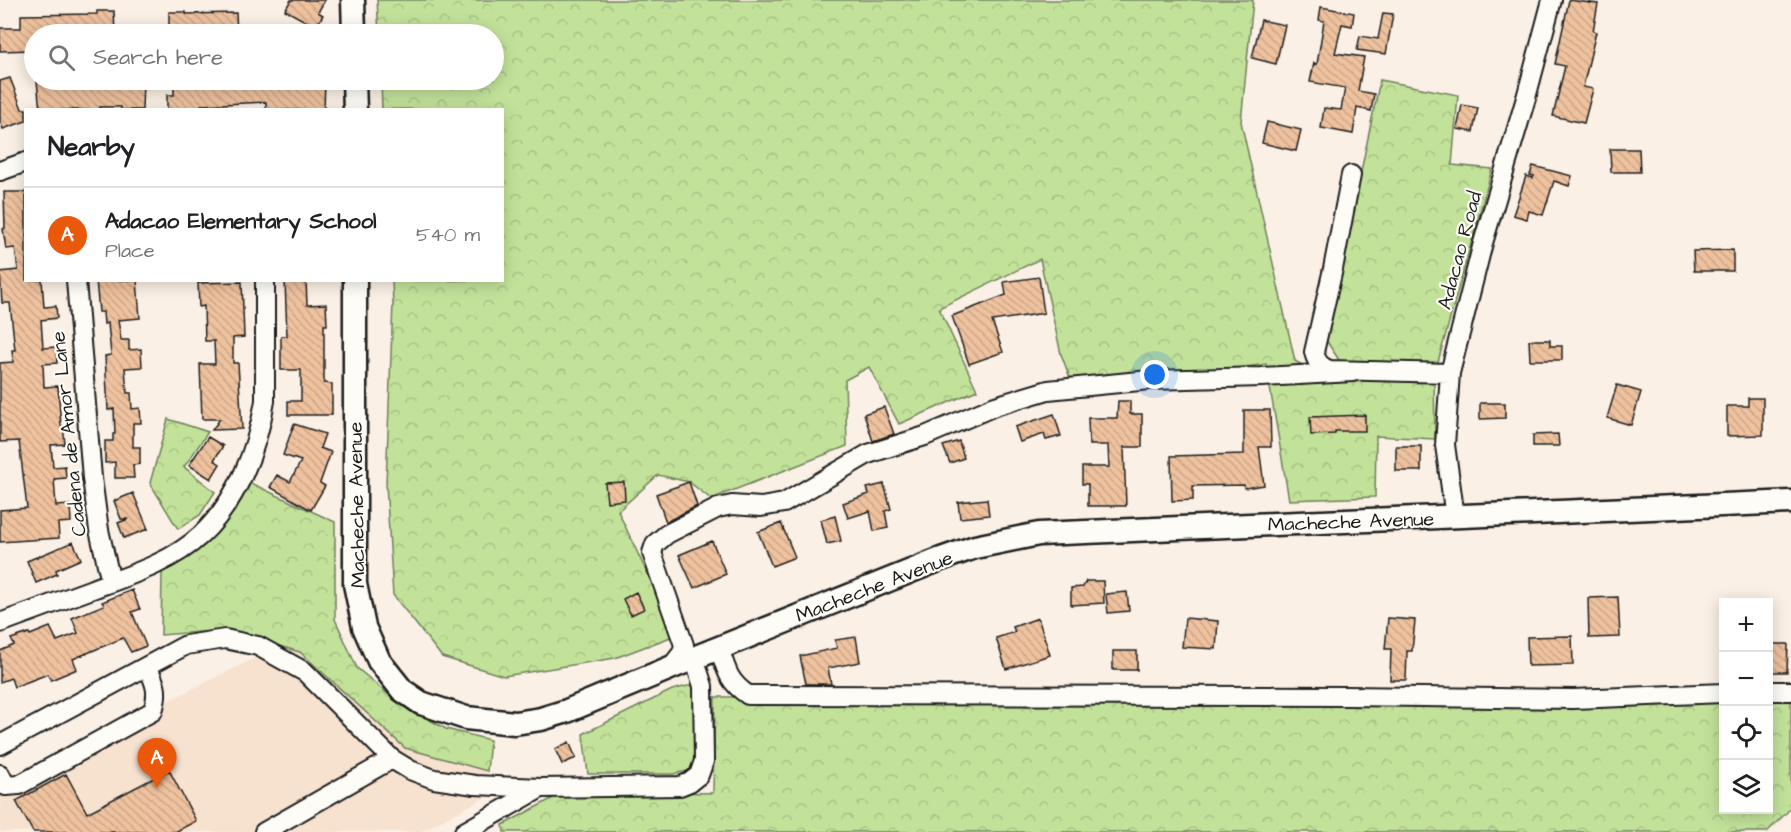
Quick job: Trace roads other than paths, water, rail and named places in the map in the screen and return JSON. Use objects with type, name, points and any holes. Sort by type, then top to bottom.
[{"type":"main road","points":[[353,0],[354,24]]},
{"type":"main road","points":[[354,90],[355,108]]},
{"type":"main road","name":"Macheche Avenue","points":[[355,282],[355,584],[364,627],[380,661],[402,690],[421,703],[466,718],[515,723],[541,719],[567,711],[694,657],[941,559],[1006,540],[1039,534],[1791,502]]},
{"type":"street","name":"Adacao Road","points":[[1455,517],[1445,445],[1450,373],[1483,243],[1552,0]]},
{"type":"street","points":[[0,171],[24,163]]},
{"type":"street","points":[[1351,175],[1314,352],[1316,359],[1324,369],[1353,372]]},
{"type":"street","name":"Cadena de Amor Lane","points":[[76,282],[92,478],[99,530],[111,582]]},
{"type":"street","points":[[0,623],[162,561],[201,535],[234,492],[254,445],[264,401],[265,282]]},
{"type":"street","points":[[671,667],[682,653],[684,645],[652,553],[655,544],[667,534],[718,508],[732,505],[761,507],[784,503],[868,454],[925,436],[995,406],[1048,390],[1150,380],[1262,378],[1353,372],[1450,373]]},
{"type":"street","points":[[0,745],[186,645],[225,639],[258,646],[305,672],[392,759],[410,770],[434,778],[476,786],[541,788],[680,786],[699,775],[704,761],[703,686],[694,657]]},
{"type":"street","points":[[719,648],[728,677],[736,687],[748,695],[1348,696],[1573,699],[1719,693]]},
{"type":"street","points":[[0,774],[6,786],[19,785],[153,711],[158,697],[155,681],[147,666]]},
{"type":"street","points":[[1773,691],[1791,691]]},
{"type":"street","points":[[264,832],[392,759]]},
{"type":"street","points":[[464,832],[541,788]]},
{"type":"place","name":"Adacao Elementary School","points":[[157,788]]}]
